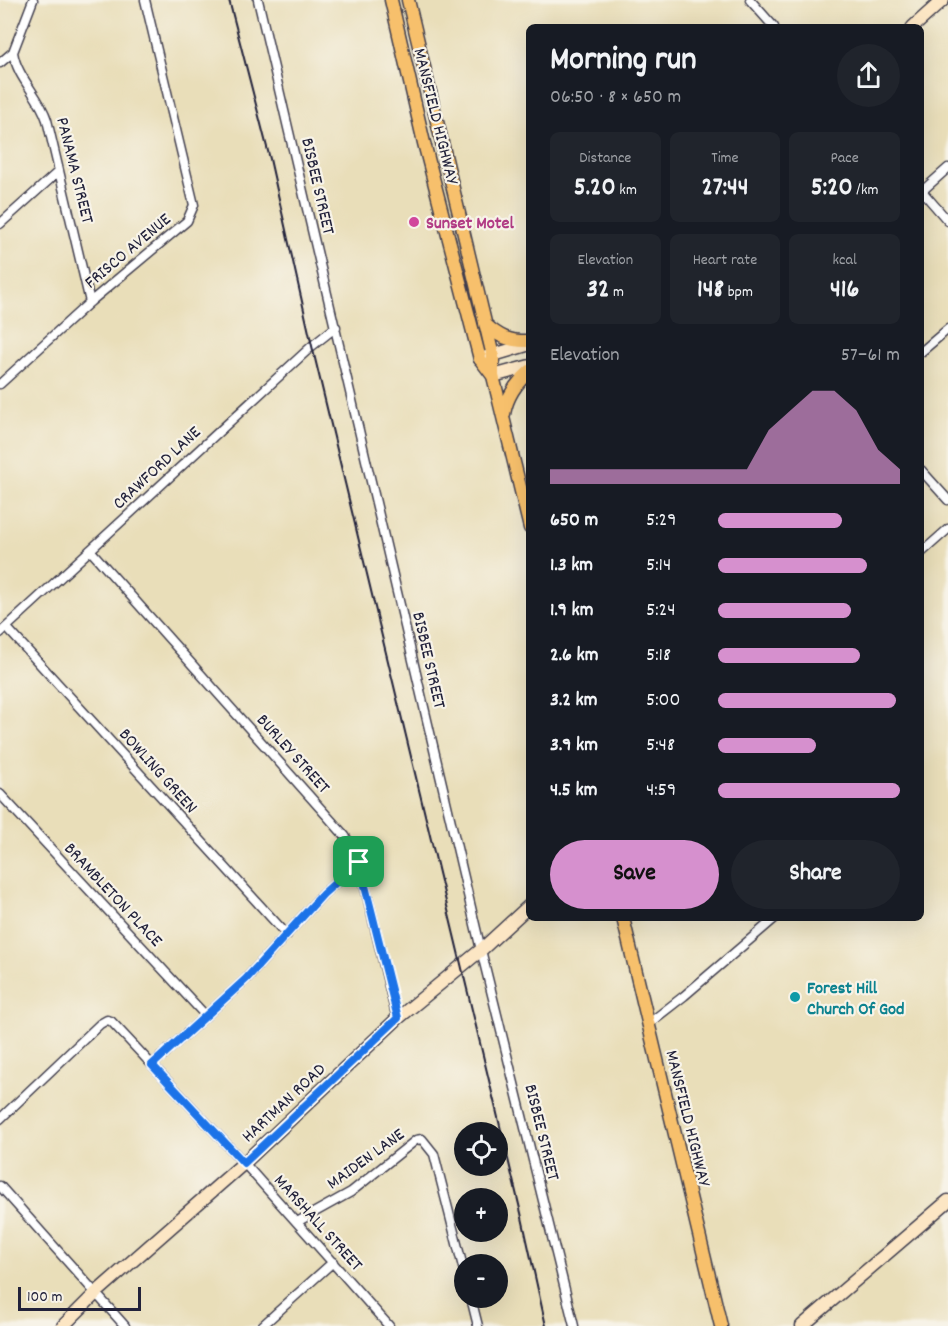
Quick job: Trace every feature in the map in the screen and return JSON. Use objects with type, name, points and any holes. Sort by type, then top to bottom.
[{"type":"main road","name":"MANSFIELD HIGHWAY","points":[[391,0],[424,142],[493,376],[526,512]]},
{"type":"main road","name":"MANSFIELD HIGHWAY","points":[[408,0],[485,324],[486,357]]},
{"type":"main road","points":[[424,142],[440,139]]},
{"type":"main road","points":[[485,324],[504,339],[526,343]]},
{"type":"main road","points":[[503,418],[507,400],[514,387],[526,375]]},
{"type":"main road","name":"MANSFIELD HIGHWAY","points":[[624,921],[721,1326]]},
{"type":"street","points":[[0,63],[13,52],[33,0]]},
{"type":"street","name":"FRISCO AVENUE","points":[[0,384],[90,302],[187,221],[194,205],[145,0]]},
{"type":"street","name":"BISBEE STREET","points":[[258,0],[481,950],[574,1326]]},
{"type":"street","points":[[750,0],[771,24]]},
{"type":"street","points":[[916,24],[943,0]]},
{"type":"street","name":"PANAMA STREET","points":[[13,52],[20,74],[44,110],[90,302]]},
{"type":"street","points":[[924,188],[948,168]]},
{"type":"street","points":[[0,224],[59,171]]},
{"type":"street","points":[[924,194],[948,221]]},
{"type":"street","name":"CRAWFORD LANE","points":[[3,631],[312,346],[336,327]]},
{"type":"street","points":[[924,349],[948,328]]},
{"type":"street","points":[[486,357],[526,344]]},
{"type":"street","points":[[493,376],[526,367]]},
{"type":"street","points":[[924,473],[948,500]]},
{"type":"street","points":[[924,550],[948,529]]},
{"type":"street","name":"BURLEY STREET","points":[[90,550],[345,836],[356,852],[398,1018]]},
{"type":"street","name":"BOWLING GREEN","points":[[3,631],[287,935]]},
{"type":"street","name":"BRAMBLETON PLACE","points":[[0,794],[206,1016]]},
{"type":"street","points":[[152,1065],[246,979],[323,894],[359,862]]},
{"type":"street","name":"HARTMAN ROAD","points":[[63,1326],[96,1293],[244,1163],[398,1018],[481,950],[526,909]]},
{"type":"street","points":[[648,1024],[772,921]]},
{"type":"street","name":"MARSHALL STREET","points":[[0,1119],[100,1024],[107,1020],[111,1021],[244,1163],[389,1326]]},
{"type":"street","name":"MAIDEN LANE","points":[[297,1222],[351,1192],[416,1140],[422,1139],[434,1154],[460,1254]]},
{"type":"street","points":[[0,1186],[125,1326]]},
{"type":"street","points":[[802,1326],[948,1202]]},
{"type":"street","points":[[262,1326],[333,1262]]},
{"type":"street","points":[[474,1308],[478,1326]]},
{"type":"railway","points":[[229,0],[270,159],[312,346],[521,1213],[546,1326]]},
{"type":"place","name":"Sunset Motel","points":[[414,222]]},
{"type":"place","name":"Forest Hill Church Of God","points":[[795,997]]},
{"type":"route","points":[[359,862],[398,1018],[244,1163],[152,1065],[246,979],[323,894],[359,862]]}]
